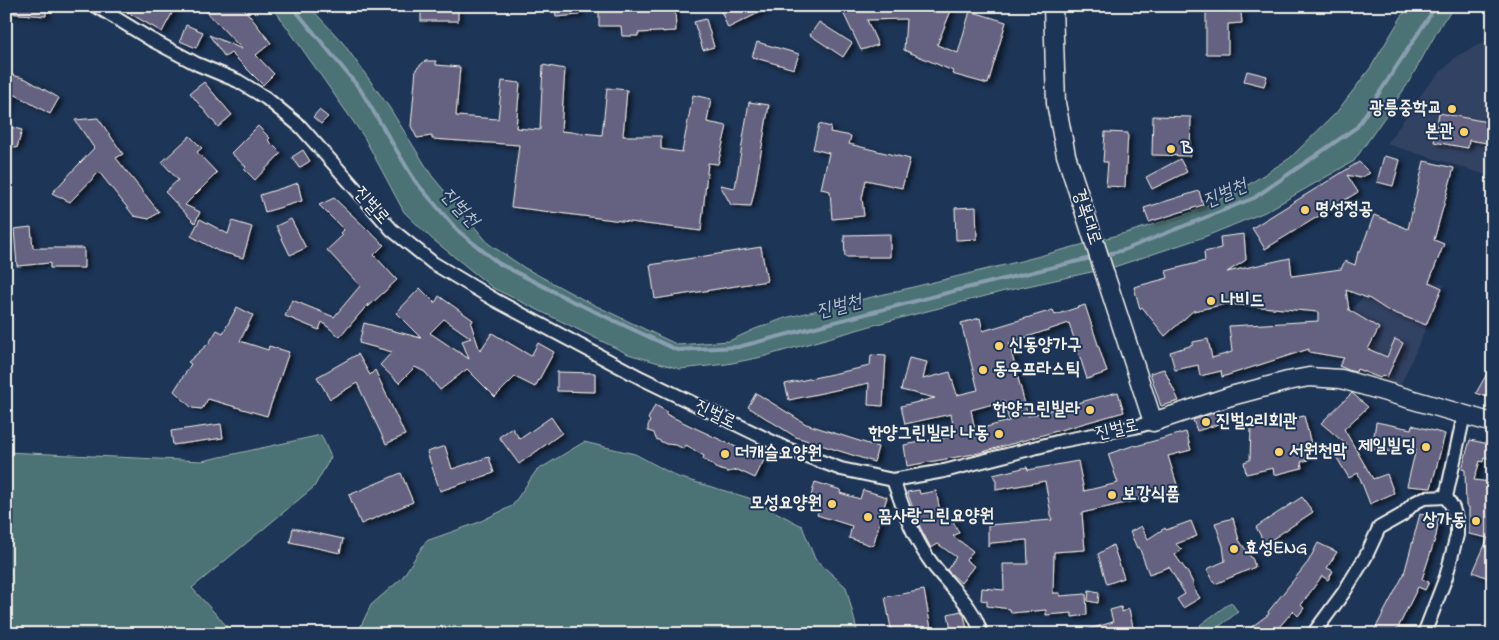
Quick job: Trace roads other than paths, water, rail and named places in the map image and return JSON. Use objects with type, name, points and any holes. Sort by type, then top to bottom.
[{"type":"street","name":"진벌로","points":[[96,6],[150,39],[197,64],[238,81],[266,98],[300,127],[392,230],[433,263],[495,300],[649,382],[785,448],[841,470],[893,480],[944,471],[1061,441],[1135,427],[1231,396],[1309,377],[1341,379],[1493,423]]},
{"type":"street","name":"경복대로","points":[[1054,6],[1056,93],[1060,130],[1066,155],[1153,422]]},
{"type":"street","points":[[1424,634],[1446,577],[1457,535],[1457,522],[1453,508],[1446,498],[1464,415]]},
{"type":"street","points":[[893,480],[914,535],[928,559],[970,608],[978,621],[981,634]]},
{"type":"street","points":[[1313,634],[1344,592],[1366,556],[1379,528],[1402,515],[1414,503],[1424,498],[1446,498]]},
{"type":"waterway","name":"진벌천","points":[[292,6],[360,89],[415,181],[457,230],[498,263],[572,301],[677,350],[738,347],[1095,257]]},
{"type":"waterway","name":"진벌천","points":[[1104,255],[1124,250],[1254,198],[1357,127],[1436,6]]},
{"type":"place","name":"광릉중학교","points":[[1452,109]]},
{"type":"place","name":"본관","points":[[1464,132]]},
{"type":"place","name":"B","points":[[1171,149]]},
{"type":"place","name":"명성정공","points":[[1305,210]]},
{"type":"place","name":"나비드","points":[[1211,301]]},
{"type":"place","name":"신동양가구","points":[[999,346]]},
{"type":"place","name":"동우프라스틱","points":[[983,370]]},
{"type":"place","name":"한양그린빌라","points":[[1090,410]]},
{"type":"place","name":"진벌2리회관","points":[[1206,422]]},
{"type":"place","name":"한양그린빌라 나동","points":[[999,434]]},
{"type":"place","name":"제일빌딩","points":[[1426,447]]},
{"type":"place","name":"서원천막","points":[[1279,452]]},
{"type":"place","name":"더캐슬요양원","points":[[725,454]]},
{"type":"place","name":"보강식품","points":[[1112,495]]},
{"type":"place","name":"모성요양원","points":[[832,504]]},
{"type":"place","name":"꿈사랑그린요양원","points":[[868,517]]},
{"type":"place","name":"상가동","points":[[1476,521]]},
{"type":"place","name":"효성ENG","points":[[1234,549]]}]
